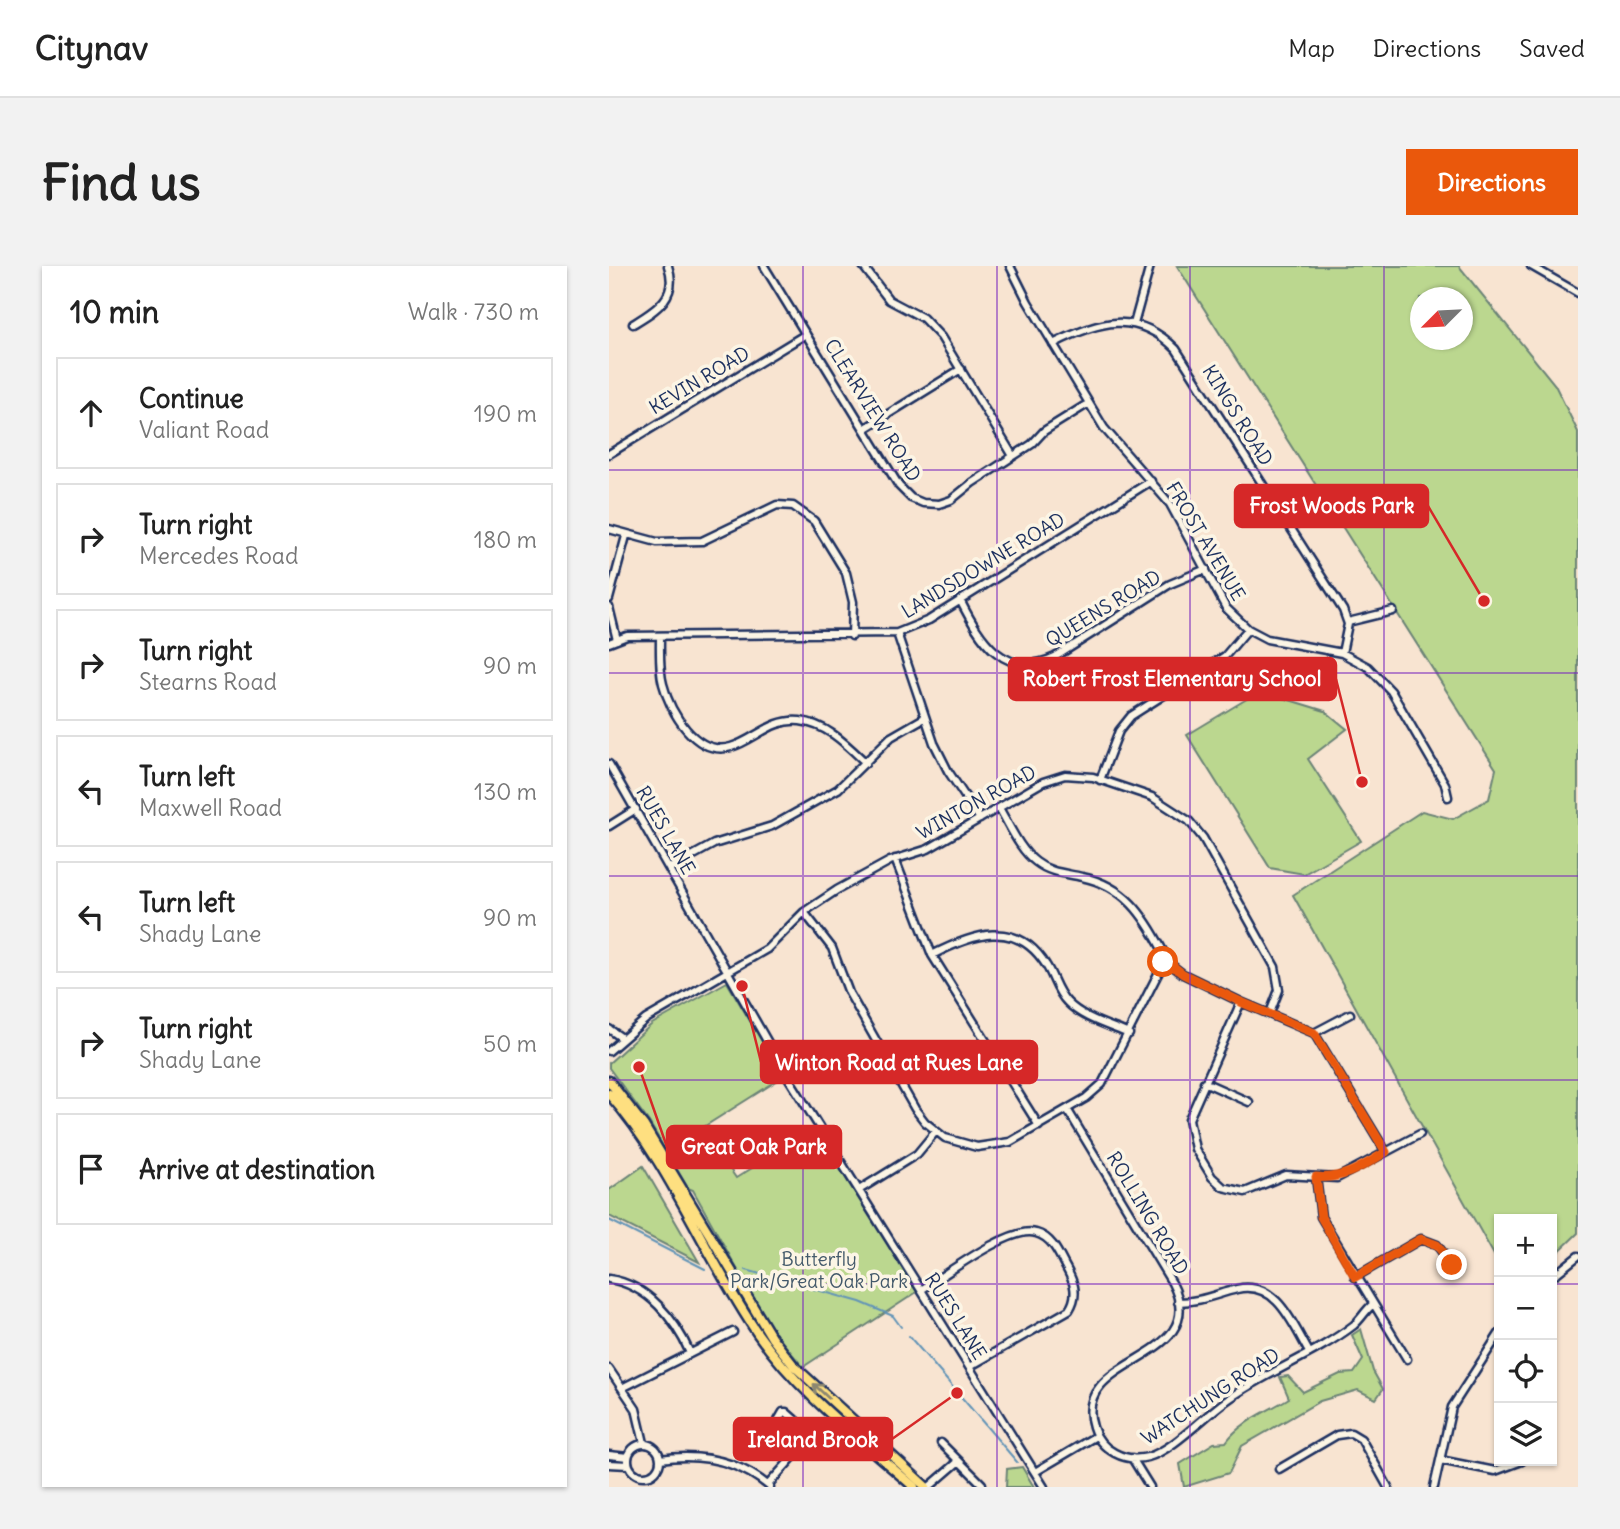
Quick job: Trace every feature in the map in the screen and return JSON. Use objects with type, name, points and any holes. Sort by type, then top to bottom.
[{"type":"main road","points":[[609,1081],[644,1126],[772,1338],[794,1366],[927,1487]]},
{"type":"main road","points":[[609,1094],[645,1143],[737,1300],[781,1365],[807,1392],[914,1487]]},
{"type":"street","points":[[633,324],[660,308],[667,298],[671,282],[668,266]]},
{"type":"street","name":"CLEARVIEW ROAD","points":[[764,266],[902,489],[911,498],[927,504],[939,504],[955,498],[972,483],[1033,444],[1044,431],[1089,403]]},
{"type":"street","points":[[863,266],[889,300],[916,314],[936,330],[1013,456]]},
{"type":"street","name":"FROST AVENUE","points":[[1010,266],[1053,344],[1113,440],[1170,504],[1226,608],[1248,629],[1277,643],[1342,653],[1368,667],[1391,691],[1445,784],[1448,797]]},
{"type":"street","points":[[1134,324],[1150,266]]},
{"type":"street","points":[[1531,266],[1578,293]]},
{"type":"street","name":"KINGS ROAD","points":[[1053,344],[1098,324],[1134,324],[1163,337],[1181,355],[1348,622]]},
{"type":"street","name":"KEVIN ROAD","points":[[609,454],[806,334]]},
{"type":"street","points":[[864,429],[961,369]]},
{"type":"street","name":"LANDSDOWNE ROAD","points":[[609,643],[627,636],[852,636],[897,633],[929,620],[1151,481]]},
{"type":"street","points":[[609,530],[657,542],[702,541],[777,505],[793,506],[814,521],[846,573],[853,602],[852,636]]},
{"type":"street","points":[[609,599],[626,536]]},
{"type":"street","name":"QUEENS ROAD","points":[[960,600],[977,632],[994,651],[1015,662],[1039,663],[1055,657],[1170,584],[1206,569]]},
{"type":"street","points":[[609,607],[617,640]]},
{"type":"street","points":[[1342,653],[1348,622],[1393,611]]},
{"type":"street","points":[[1100,780],[1119,731],[1131,716],[1225,656],[1248,629]]},
{"type":"street","points":[[897,633],[924,718],[948,771],[980,819]]},
{"type":"street","points":[[660,636],[662,682],[684,725],[700,743],[712,747],[730,747],[768,727],[797,721],[825,729],[866,763]]},
{"type":"street","points":[[670,868],[714,844],[772,826],[838,789],[891,737],[924,718]]},
{"type":"street","name":"RUES LANE","points":[[609,764],[727,971],[859,1190],[1044,1487]]},
{"type":"street","name":"WINTON ROAD","points":[[609,1051],[646,1019],[779,940],[804,912],[895,859],[928,849],[1057,777],[1079,775],[1162,802],[1181,813],[1203,838],[1275,967],[1279,990],[1270,1013]]},
{"type":"street","points":[[804,912],[832,948],[849,993],[915,1109],[936,1131],[961,1144],[986,1147],[1010,1142],[1067,1109],[1102,1084],[1165,960],[1163,951],[1136,906],[1099,881],[1055,872],[1038,864],[1025,852],[999,808]]},
{"type":"street","points":[[609,826],[636,809]]},
{"type":"street","points":[[895,859],[932,955],[1039,1126]]},
{"type":"street","points":[[932,955],[973,936],[994,934],[1014,938],[1042,959],[1059,993],[1072,1007],[1129,1034]]},
{"type":"street","points":[[1165,960],[1183,974],[1314,1033],[1386,1152]]},
{"type":"street","points":[[1241,1002],[1189,1119],[1195,1149],[1217,1182],[1230,1190],[1245,1192],[1286,1175],[1337,1178],[1420,1134]]},
{"type":"street","points":[[1314,1033],[1350,1014]]},
{"type":"street","points":[[609,1029],[622,1038]]},
{"type":"street","points":[[1204,1082],[1249,1102]]},
{"type":"street","name":"ROLLING ROAD","points":[[1067,1109],[1172,1283],[1178,1302],[1177,1321],[1167,1339],[1109,1376],[1096,1390],[1090,1413],[1096,1436]]},
{"type":"street","points":[[859,1190],[917,1154],[936,1131]]},
{"type":"street","points":[[1316,1177],[1321,1217],[1371,1305],[1384,1318],[1407,1359]]},
{"type":"street","points":[[921,1290],[1017,1232],[1040,1234],[1053,1246],[1074,1285],[1075,1299],[1069,1310],[969,1367]]},
{"type":"street","points":[[1355,1277],[1421,1239],[1437,1245],[1452,1265]]},
{"type":"street","points":[[1557,1272],[1578,1256]]},
{"type":"street","points":[[609,1279],[629,1286],[661,1308],[677,1327],[690,1353]]},
{"type":"street","points":[[1178,1302],[1202,1300],[1241,1288],[1263,1291],[1281,1305],[1309,1352]]},
{"type":"street","name":"WATCHUNG ROAD","points":[[1096,1436],[1113,1452],[1132,1458],[1159,1452],[1226,1401],[1355,1324],[1371,1305]]},
{"type":"street","points":[[624,1387],[733,1332]]},
{"type":"street","points":[[1434,1487],[1448,1418],[1458,1394],[1495,1340]]},
{"type":"street","points":[[609,1368],[636,1409],[644,1443]]},
{"type":"street","points":[[660,1459],[691,1456],[718,1460],[743,1469],[769,1486],[802,1447],[811,1434],[785,1411],[776,1424],[802,1447]]},
{"type":"street","points":[[1279,1469],[1337,1435],[1352,1433],[1363,1442],[1388,1487]]},
{"type":"street","points":[[1035,1472],[1096,1436]]},
{"type":"street","points":[[644,1443],[653,1446],[660,1459],[655,1472],[647,1480],[633,1472],[628,1461],[633,1447],[644,1443]]},
{"type":"street","points":[[941,1443],[982,1484]]},
{"type":"street","points":[[609,1455],[628,1461]]},
{"type":"street","points":[[1132,1458],[1150,1487]]},
{"type":"street","points":[[609,1464],[628,1461]]},
{"type":"street","points":[[1440,1461],[1495,1471],[1508,1466]]},
{"type":"street","points":[[927,1487],[958,1462]]},
{"type":"green space","points":[[1177,266],[1459,266],[1555,385],[1578,432],[1578,1233],[1557,1253],[1557,1214],[1494,1214],[1494,1255],[1293,895],[1422,811],[1453,819],[1489,799],[1496,769]]},
{"type":"green space","points":[[1260,691],[1325,711],[1347,729],[1308,759],[1361,841],[1304,874],[1270,868],[1187,735]]},
{"type":"green space","name":"Butterfly Park/Great Oak Park","points":[[727,982],[783,1077],[702,1128],[736,1178],[815,1129],[917,1292],[803,1367],[769,1326],[693,1190],[688,1188],[649,1122],[609,1068],[609,1063],[652,1024]]},
{"type":"green space","points":[[643,1166],[699,1262],[609,1216],[609,1190]]},
{"type":"green space","points":[[1361,1329],[1373,1371],[1383,1389],[1376,1399],[1358,1390],[1320,1401],[1242,1446],[1229,1473],[1184,1487],[1180,1464],[1214,1443],[1226,1442],[1247,1423],[1289,1398],[1280,1377],[1288,1376],[1303,1392],[1340,1374],[1354,1373],[1363,1360],[1352,1335]]},
{"type":"green space","points":[[1022,1467],[1034,1487],[1006,1487],[1007,1469]]},
{"type":"waterway","points":[[609,1220],[705,1269]]},
{"type":"waterway","points":[[746,1270],[860,1302],[893,1316],[901,1327]]},
{"type":"waterway","points":[[909,1336],[1017,1462]]},
{"type":"place","name":"Frost Woods Park","points":[[1484,601]]},
{"type":"place","name":"Robert Frost Elementary School","points":[[1362,782]]},
{"type":"place","name":"Winton Road at Rues Lane","points":[[742,986]]},
{"type":"place","name":"Great Oak Park","points":[[639,1067]]},
{"type":"place","name":"Ireland Brook","points":[[957,1393]]},
{"type":"route","points":[[1163,962],[1165,960],[1183,974],[1241,1002],[1314,1033],[1386,1152],[1337,1178],[1316,1177],[1317,1206],[1321,1217],[1355,1277],[1413,1241],[1421,1239],[1427,1239],[1437,1245],[1452,1265]]}]
